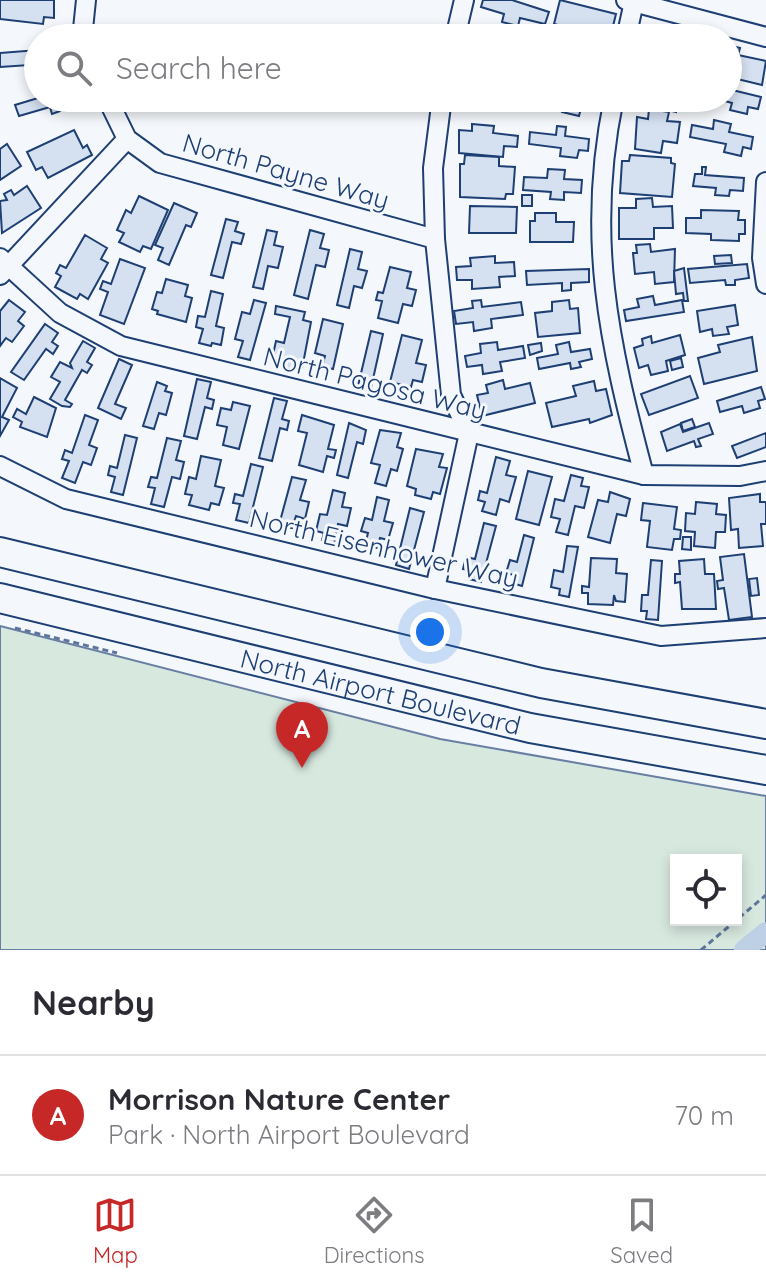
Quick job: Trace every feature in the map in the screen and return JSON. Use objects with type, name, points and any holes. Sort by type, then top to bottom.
[{"type":"main road","name":"North Airport Boulevard","points":[[0,552],[526,680],[766,724]]},
{"type":"main road","name":"North Airport Boulevard","points":[[0,598],[530,728],[766,770]]},
{"type":"street","points":[[84,24],[86,0]]},
{"type":"street","points":[[458,24],[464,0]]},
{"type":"street","points":[[628,24],[630,1],[717,24]]},
{"type":"street","points":[[742,31],[766,37]]},
{"type":"street","name":"North Payne Way","points":[[114,112],[127,139],[160,163],[200,177],[435,239]]},
{"type":"street","points":[[435,589],[469,433],[451,395],[435,239],[433,168],[440,112]]},
{"type":"street","points":[[611,112],[603,149],[599,254],[614,359],[644,475]]},
{"type":"street","points":[[2,266],[127,139]]},
{"type":"street","points":[[766,182],[762,258],[766,284]]},
{"type":"street","name":"North Pagosa Way","points":[[2,266],[60,313],[121,346],[644,475],[740,476],[766,471]]},
{"type":"street","name":"North Eisenhower Way","points":[[0,466],[66,499],[435,589],[661,636],[766,628]]},
{"type":"path","points":[[701,950],[766,895]]},
{"type":"shaded area","points":[[0,626],[440,739],[766,796],[766,950],[0,950]]},
{"type":"building","points":[[0,0],[54,0],[54,18],[44,17],[43,24],[0,19]]},
{"type":"building","points":[[483,0],[512,0],[549,12],[545,24],[520,18],[518,24],[510,24],[502,22],[504,14],[481,7]]},
{"type":"building","points":[[560,0],[616,14],[614,24],[554,24]]},
{"type":"building","points":[[24,51],[24,65],[0,67],[0,53]]},
{"type":"building","points":[[742,56],[766,61],[762,85],[742,80]]},
{"type":"building","points":[[742,92],[761,97],[758,109],[748,107],[747,114],[738,112],[742,112]]},
{"type":"building","points":[[24,102],[24,112],[33,112],[19,116],[15,105]]},
{"type":"building","points":[[649,112],[669,112],[667,121],[680,122],[677,143],[663,141],[661,153],[635,149],[637,117],[648,119]]},
{"type":"building","points":[[714,120],[731,124],[729,132],[753,137],[751,149],[743,147],[741,156],[724,152],[726,144],[690,137],[692,125],[713,129]]},
{"type":"building","points":[[472,124],[494,126],[493,133],[518,136],[517,147],[504,146],[503,157],[459,153],[459,130],[472,131]]},
{"type":"building","points":[[557,126],[566,127],[565,136],[589,139],[588,151],[579,150],[577,158],[560,156],[561,148],[529,144],[530,132],[556,135]]},
{"type":"building","points":[[74,130],[83,148],[87,145],[92,155],[48,178],[42,167],[36,170],[27,152]]},
{"type":"building","points":[[7,144],[21,166],[0,180],[0,149]]},
{"type":"building","points":[[465,155],[499,157],[499,166],[515,167],[513,194],[506,194],[505,199],[460,197],[460,164],[464,164]]},
{"type":"building","points":[[630,155],[671,158],[671,163],[675,164],[672,197],[620,193],[622,161],[629,161]]},
{"type":"building","points":[[702,167],[706,167],[705,175],[744,178],[743,191],[730,190],[729,196],[715,195],[716,188],[693,186],[695,174],[702,174]]},
{"type":"building","points":[[548,169],[565,170],[564,179],[582,180],[581,193],[564,192],[564,200],[550,199],[551,192],[523,190],[524,177],[547,178]]},
{"type":"building","points":[[27,186],[41,208],[2,233],[0,201],[7,200],[4,194],[11,190],[14,195]]},
{"type":"building","points":[[522,195],[532,195],[532,206],[522,206]]},
{"type":"building","points":[[139,196],[168,210],[151,249],[143,246],[140,252],[119,242],[124,233],[117,230],[126,210],[131,213]]},
{"type":"building","points":[[652,198],[653,207],[672,206],[673,228],[654,228],[654,239],[619,239],[619,208],[636,208],[636,199]]},
{"type":"building","points":[[174,203],[197,213],[191,227],[186,225],[169,265],[158,260],[163,248],[155,245]]},
{"type":"building","points":[[470,206],[517,207],[516,233],[469,233]]},
{"type":"building","points":[[701,210],[739,211],[738,220],[745,220],[745,234],[739,234],[739,241],[711,240],[711,234],[686,233],[686,218],[701,218]]},
{"type":"building","points":[[535,213],[556,213],[556,222],[574,222],[573,242],[530,242],[530,221],[535,221]]},
{"type":"building","points":[[226,219],[238,222],[235,231],[244,234],[241,244],[232,242],[223,278],[211,275]]},
{"type":"building","points":[[267,230],[277,232],[274,245],[283,247],[278,268],[268,266],[263,289],[253,287]]},
{"type":"building","points":[[310,230],[324,234],[320,248],[329,250],[325,267],[316,265],[308,299],[294,295]]},
{"type":"building","points":[[85,235],[107,248],[101,259],[108,263],[88,299],[80,294],[77,299],[55,287],[61,276],[56,273],[60,265],[66,268]]},
{"type":"building","points":[[650,244],[651,252],[675,249],[674,282],[655,284],[654,272],[635,274],[633,253],[637,253],[636,245]]},
{"type":"building","points":[[350,249],[362,252],[358,269],[367,271],[362,288],[354,286],[349,308],[337,305]]},
{"type":"building","points":[[731,255],[732,263],[715,264],[714,256]]},
{"type":"building","points":[[495,256],[495,263],[514,262],[515,276],[499,277],[500,287],[472,289],[472,280],[457,280],[456,267],[471,266],[470,258]]},
{"type":"building","points":[[120,259],[145,268],[124,324],[100,315],[108,292],[100,289],[103,281],[111,284]]},
{"type":"building","points":[[747,264],[749,278],[735,280],[735,285],[726,285],[725,280],[690,283],[688,269]]},
{"type":"building","points":[[390,267],[411,272],[407,288],[416,290],[412,306],[403,304],[398,323],[378,318],[382,301],[376,300],[378,292],[383,293]]},
{"type":"building","points":[[684,268],[688,301],[684,301],[683,293],[676,294],[674,271]]},
{"type":"building","points":[[589,269],[589,282],[571,283],[571,290],[562,291],[562,283],[527,285],[526,271]]},
{"type":"building","points":[[166,279],[188,285],[185,296],[192,298],[186,322],[157,314],[158,311],[152,309],[157,292],[162,293]]},
{"type":"building","points":[[211,291],[223,294],[216,326],[224,328],[221,345],[212,343],[211,346],[199,343],[203,329],[196,327],[198,316],[205,317]]},
{"type":"building","points":[[653,296],[655,305],[682,300],[684,312],[626,321],[624,310],[639,307],[637,299]]},
{"type":"building","points":[[9,300],[25,312],[18,321],[24,326],[12,342],[6,338],[0,346],[0,311]]},
{"type":"building","points":[[254,300],[266,303],[250,360],[238,357],[243,341],[235,339],[242,312],[250,314]]},
{"type":"building","points":[[481,300],[482,307],[521,302],[523,315],[491,319],[492,328],[474,331],[473,322],[456,324],[454,311],[473,308],[472,301]]},
{"type":"building","points":[[569,300],[570,309],[578,308],[580,333],[538,337],[535,313],[552,311],[552,302]]},
{"type":"building","points":[[735,305],[738,325],[727,327],[729,334],[713,336],[712,329],[700,332],[697,311]]},
{"type":"building","points":[[276,306],[305,312],[303,320],[311,322],[302,369],[278,367],[279,360],[272,359],[276,341],[284,343],[290,317],[275,314]]},
{"type":"building","points":[[323,319],[343,324],[333,369],[322,367],[325,356],[315,353]]},
{"type":"building","points":[[45,324],[58,333],[52,342],[58,346],[53,354],[46,349],[24,380],[11,372]]},
{"type":"building","points":[[371,331],[383,334],[371,388],[358,386]]},
{"type":"building","points":[[402,335],[422,340],[416,363],[426,365],[422,382],[413,380],[411,387],[390,382]]},
{"type":"building","points":[[680,335],[685,355],[666,361],[668,371],[651,375],[648,365],[639,368],[634,348],[643,345],[642,339],[651,336],[652,343]]},
{"type":"building","points":[[752,337],[757,371],[704,384],[698,358],[720,352],[718,345]]},
{"type":"building","points":[[83,341],[95,348],[87,362],[92,365],[87,373],[82,370],[65,400],[72,404],[70,407],[62,406],[50,399],[60,382],[51,377],[60,362],[72,368],[70,363]]},
{"type":"building","points":[[497,342],[498,350],[523,346],[525,358],[500,362],[502,371],[483,374],[482,365],[467,367],[465,356],[481,353],[480,344]]},
{"type":"building","points":[[569,342],[571,352],[590,349],[592,359],[579,362],[581,367],[571,369],[570,363],[539,369],[537,358],[558,354],[556,345]]},
{"type":"building","points":[[541,343],[542,351],[530,355],[528,345]]},
{"type":"building","points":[[681,358],[683,367],[672,370],[670,361]]},
{"type":"building","points":[[119,359],[132,365],[115,404],[126,408],[121,419],[98,408]]},
{"type":"building","points":[[690,376],[698,398],[649,415],[641,394]]},
{"type":"building","points":[[0,378],[17,388],[2,417],[9,420],[0,436]]},
{"type":"building","points":[[197,379],[211,382],[207,398],[214,400],[212,409],[205,407],[197,439],[184,436]]},
{"type":"building","points":[[503,380],[505,389],[530,383],[535,403],[482,416],[477,395],[488,393],[486,385]]},
{"type":"building","points":[[594,381],[596,391],[606,389],[612,415],[590,423],[589,419],[552,427],[546,403],[576,396],[573,386]]},
{"type":"building","points":[[157,382],[167,386],[165,391],[172,393],[166,415],[159,413],[154,429],[143,426]]},
{"type":"building","points":[[761,387],[765,399],[758,401],[760,408],[744,413],[742,406],[720,412],[717,401]]},
{"type":"building","points":[[34,397],[56,408],[47,437],[20,427],[22,422],[13,417],[17,409],[26,414]]},
{"type":"building","points":[[274,398],[287,401],[282,419],[289,421],[287,430],[280,428],[272,461],[259,458]]},
{"type":"building","points":[[233,402],[250,406],[239,449],[223,445],[227,427],[217,425],[221,408],[231,410]]},
{"type":"building","points":[[85,415],[98,420],[89,445],[97,448],[91,465],[83,462],[75,483],[62,478],[69,461],[62,459],[65,450],[72,453]]},
{"type":"building","points":[[302,415],[334,425],[328,449],[336,450],[334,458],[327,456],[323,472],[299,465],[307,433],[298,431]]},
{"type":"building","points":[[692,419],[695,427],[683,431],[681,423]]},
{"type":"building","points":[[349,423],[366,430],[363,444],[357,442],[348,478],[337,475]]},
{"type":"building","points":[[709,423],[713,434],[698,439],[701,446],[696,447],[694,441],[667,451],[661,432],[680,424],[683,432]]},
{"type":"building","points":[[380,430],[401,433],[397,447],[403,449],[397,471],[391,469],[386,486],[375,483],[380,465],[371,463]]},
{"type":"building","points":[[766,433],[766,447],[737,458],[732,446]]},
{"type":"building","points":[[125,435],[137,438],[123,495],[111,492],[115,477],[108,475],[110,466],[117,468]]},
{"type":"building","points":[[167,438],[181,441],[176,460],[184,462],[180,479],[172,477],[164,507],[151,504],[155,488],[148,487],[151,477],[157,478]]},
{"type":"building","points":[[416,449],[443,454],[439,467],[447,468],[440,494],[433,492],[431,499],[415,495],[416,489],[407,486]]},
{"type":"building","points":[[201,456],[221,460],[215,486],[224,488],[219,505],[211,503],[209,510],[189,505],[192,495],[185,494],[189,477],[196,479]]},
{"type":"building","points":[[496,457],[510,461],[506,475],[516,477],[509,502],[500,499],[496,515],[482,511],[485,502],[478,500],[480,491],[487,493]]},
{"type":"building","points":[[251,464],[263,467],[249,523],[236,520],[240,504],[233,503],[235,494],[243,496]]},
{"type":"building","points":[[528,471],[552,477],[539,525],[516,519]]},
{"type":"building","points":[[571,475],[583,478],[581,486],[589,487],[584,508],[575,506],[568,535],[556,532],[560,519],[551,517],[555,499],[564,501]]},
{"type":"building","points":[[292,477],[306,480],[300,500],[309,502],[305,519],[296,516],[292,528],[279,525]]},
{"type":"building","points":[[333,490],[345,493],[342,507],[351,508],[347,526],[338,524],[334,543],[322,540],[324,533],[316,531],[320,514],[327,515]]},
{"type":"building","points":[[610,492],[630,499],[626,516],[617,514],[610,543],[588,537],[598,500],[608,502]]},
{"type":"building","points":[[760,494],[760,502],[766,502],[766,524],[761,524],[763,546],[739,548],[738,529],[731,530],[729,498]]},
{"type":"building","points":[[377,497],[389,500],[384,521],[393,523],[388,540],[380,538],[377,548],[365,545],[368,533],[361,531],[365,518],[372,520]]},
{"type":"building","points":[[696,502],[717,504],[716,514],[726,515],[725,532],[716,532],[715,548],[694,546],[695,532],[685,531],[686,513],[695,514]]},
{"type":"building","points":[[643,503],[677,507],[674,529],[681,530],[680,539],[674,539],[672,550],[647,547],[650,521],[641,520]]},
{"type":"building","points":[[410,508],[424,512],[409,569],[396,565]]},
{"type":"building","points":[[484,523],[496,526],[481,582],[469,579],[471,571],[463,569],[466,557],[475,559]]},
{"type":"building","points":[[524,535],[534,538],[522,586],[512,583],[514,575],[506,573],[510,560],[517,562]]},
{"type":"building","points":[[683,537],[691,537],[691,550],[682,549]]},
{"type":"building","points":[[567,546],[578,547],[569,597],[559,595],[560,589],[551,587],[554,570],[563,572]]},
{"type":"building","points":[[744,554],[752,617],[729,620],[724,588],[718,589],[717,581],[723,580],[720,557]]},
{"type":"building","points":[[591,558],[617,559],[616,573],[627,574],[625,602],[616,601],[614,595],[613,605],[588,604],[588,593],[582,593],[582,586],[589,587]]},
{"type":"building","points":[[704,559],[705,574],[714,574],[716,609],[682,609],[680,582],[675,583],[675,574],[680,574],[679,561]]},
{"type":"building","points":[[651,560],[662,561],[658,620],[646,619],[647,611],[641,611],[642,595],[648,595]]},
{"type":"building","points":[[757,578],[759,595],[751,596],[749,579]]},
{"type":"waterway","points":[[744,950],[766,932]]},
{"type":"place","name":"Morrison Nature Center","points":[[302,768]]}]
